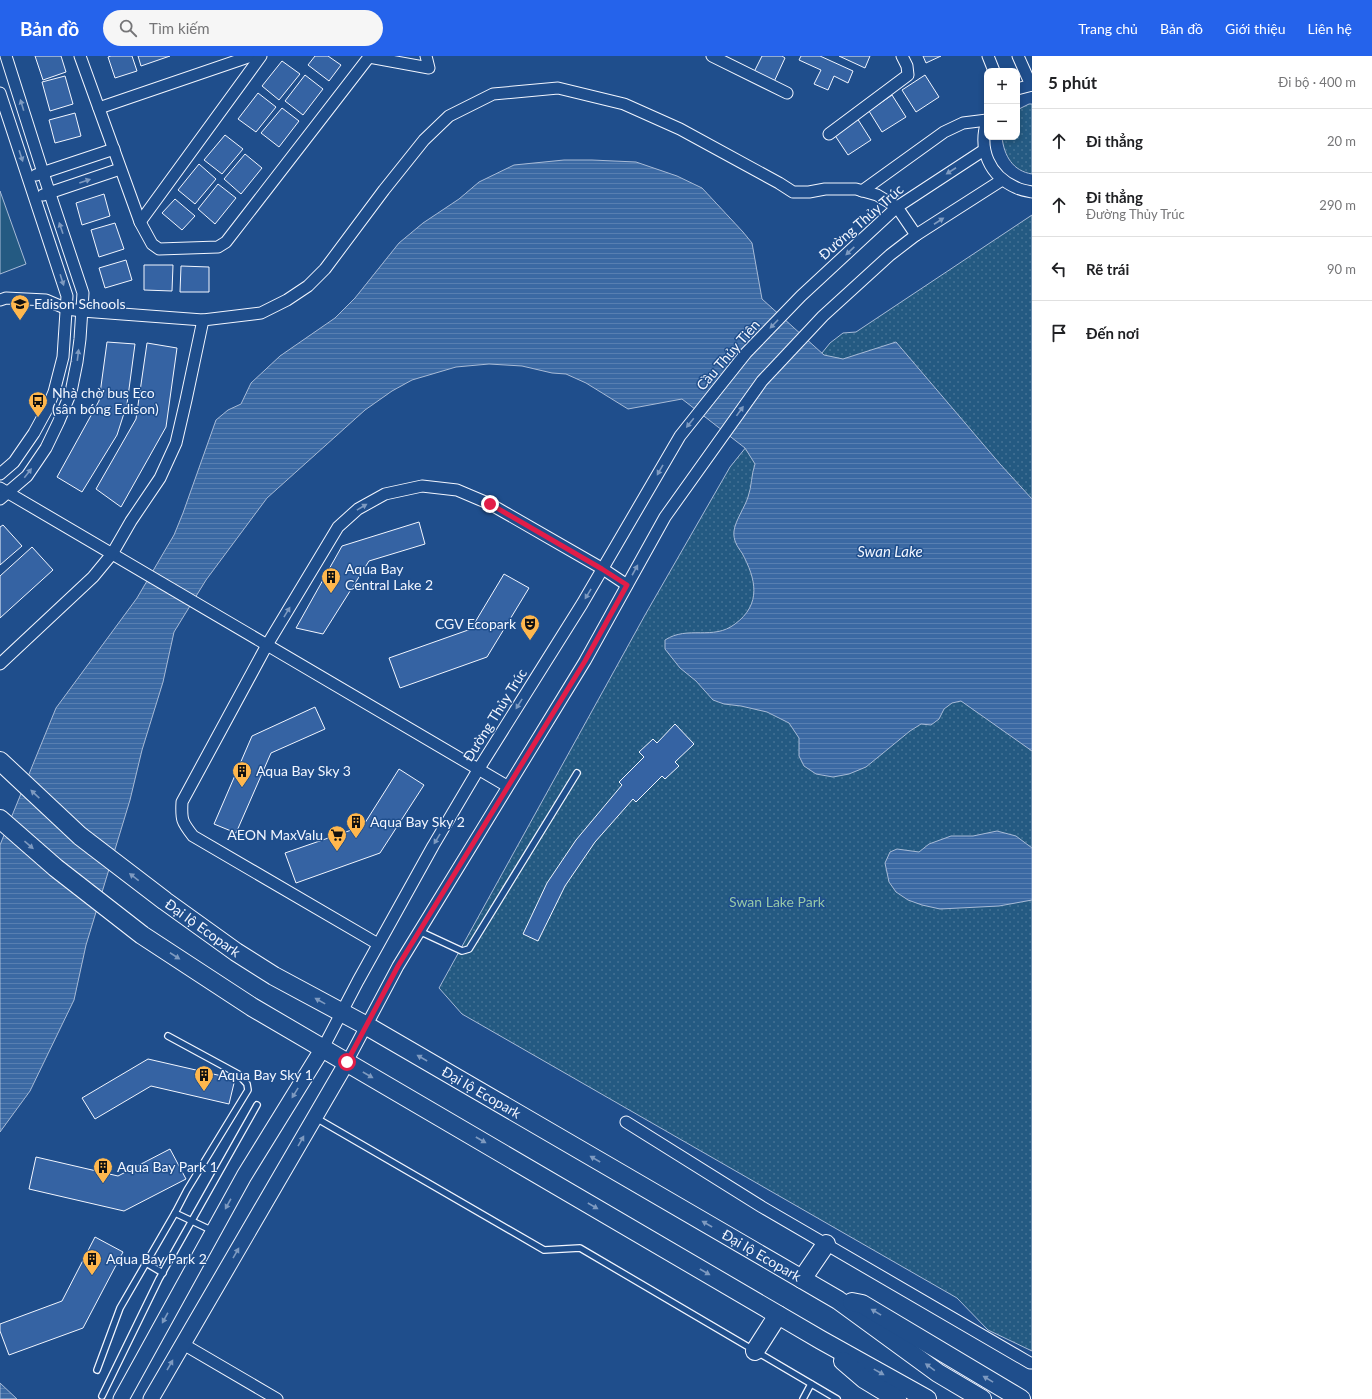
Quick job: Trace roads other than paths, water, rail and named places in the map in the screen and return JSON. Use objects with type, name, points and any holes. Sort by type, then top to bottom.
[{"type":"highway","name":"Đại lộ Ecopark","points":[[0,762],[80,836],[165,901],[236,952],[274,976],[367,1026],[838,1300],[938,1373],[982,1399]]},
{"type":"highway","points":[[0,819],[56,868],[142,935],[252,1007],[820,1340],[927,1399]]},
{"type":"highway","points":[[802,1279],[826,1244]]},
{"type":"highway","points":[[838,1300],[862,1304],[1022,1399]]},
{"type":"highway","points":[[755,1351],[778,1315]]},
{"type":"highway","points":[[820,1340],[864,1379],[897,1399]]},
{"type":"main road","points":[[121,1399],[244,1176],[323,1048]]},
{"type":"main road","points":[[151,1399],[347,1062]]},
{"type":"street","points":[[6,56],[49,193],[83,293],[77,362],[70,392],[59,421],[46,448],[27,476],[3,493],[134,566],[478,770],[508,786]]},
{"type":"street","points":[[80,56],[140,222],[152,244],[159,249],[222,245],[226,242],[369,57],[428,68],[426,56]]},
{"type":"street","points":[[99,108],[251,56]]},
{"type":"street","points":[[140,222],[261,56]]},
{"type":"street","points":[[712,56],[787,93]]},
{"type":"street","points":[[829,134],[908,75],[907,66],[902,56]]},
{"type":"street","points":[[988,56],[993,68]]},
{"type":"street","points":[[1018,56],[1032,85],[1020,88]]},
{"type":"street","points":[[0,300],[6,298],[46,300],[67,309],[82,311],[203,320],[261,313],[287,300],[308,286],[324,269],[424,140],[449,116],[494,94],[558,88],[624,104],[680,129],[793,192],[809,192],[825,189],[856,189],[877,195],[897,207],[916,235]]},
{"type":"street","points":[[0,93],[67,296],[63,357],[54,392],[34,433],[14,462],[0,474]]},
{"type":"street","points":[[862,190],[944,132],[963,123],[984,120]]},
{"type":"street","points":[[984,140],[984,150],[991,166],[1002,180],[1017,189],[1032,192]]},
{"type":"street","points":[[28,177],[114,149]]},
{"type":"street","name":"Đường Thủy Trúc","points":[[801,296],[897,207],[984,150]]},
{"type":"street","points":[[35,198],[120,168]]},
{"type":"street","points":[[347,1062],[398,966],[585,661],[666,517],[709,454],[762,382],[823,316],[890,255],[916,235],[1002,180]]},
{"type":"street","name":"Cầu Thủy Tiên","points":[[680,436],[746,353],[801,296]]},
{"type":"street","points":[[0,664],[93,576],[112,554],[131,521],[160,478],[176,443],[203,320]]},
{"type":"street","name":"Đường Thủy Trúc","points":[[323,1048],[378,944],[433,846],[478,770],[582,604],[680,436]]},
{"type":"street","points":[[378,944],[193,836],[181,817],[182,802],[267,645],[338,527],[358,509],[385,494],[422,486],[457,490],[490,504],[627,585]]},
{"type":"street","points":[[626,1122],[762,1207],[1032,1363]]},
{"type":"street","points":[[183,1344],[277,1399]]},
{"type":"lane","points":[[419,931],[462,951],[469,949],[577,773]]},
{"type":"lane","points":[[97,1370],[120,1308],[187,1190],[248,1090],[247,1084],[238,1074],[168,1036]]},
{"type":"lane","points":[[102,1396],[163,1273],[257,1105]]},
{"type":"lane","points":[[315,1117],[544,1250],[580,1248],[837,1399]]},
{"type":"lane","points":[[175,1213],[213,1231]]},
{"type":"lane","points":[[146,1263],[163,1273]]},
{"type":"lane","points":[[803,1399],[811,1384]]},
{"type":"water","name":"Swan Lake","points":[[564,160],[636,162],[677,176],[702,188],[752,243],[762,299],[824,355],[843,359],[896,342],[1000,464],[1032,499],[1032,751],[961,701],[952,703],[944,709],[939,719],[931,725],[921,724],[910,731],[866,767],[849,774],[833,777],[816,774],[804,766],[799,756],[799,738],[789,723],[767,712],[724,704],[713,700],[696,681],[680,668],[665,649],[665,640],[674,636],[691,633],[718,632],[727,629],[744,616],[753,600],[754,591],[751,572],[738,548],[734,537],[736,523],[747,501],[755,464],[745,448],[682,399],[628,409],[586,383],[566,374],[552,373],[522,366],[489,364],[456,367],[412,380],[392,391],[365,410],[267,498],[206,580],[174,632],[163,682],[142,750],[130,800],[86,945],[74,1000],[30,1091],[0,1132],[0,845],[56,708],[137,598],[174,535],[216,420],[228,410],[241,404],[251,383],[280,356],[335,318],[355,298],[399,243],[423,223],[459,199],[479,182],[514,165]]},
{"type":"water","points":[[997,831],[1016,836],[1032,848],[1032,900],[999,906],[940,909],[908,900],[896,892],[889,882],[885,863],[890,852],[897,849],[919,852],[929,844],[951,836],[973,836]]},
{"type":"water","points":[[0,1383],[17,1399],[0,1399]]},
{"type":"place","name":"Edison Schools","points":[[20,321]]},
{"type":"place","name":"Nhà chờ bus Eco (sân bóng Edison)","points":[[38,418]]},
{"type":"place","name":"Aqua Bay Central Lake 2","points":[[331,594]]},
{"type":"place","name":"CGV Ecopark","points":[[530,641]]},
{"type":"place","name":"Aqua Bay Sky 3","points":[[242,788]]},
{"type":"place","name":"Aqua Bay Sky 2","points":[[356,839]]},
{"type":"place","name":"AEON MaxValu","points":[[337,852]]},
{"type":"place","name":"Aqua Bay Sky 1","points":[[204,1092]]},
{"type":"place","name":"Aqua Bay Park 1","points":[[103,1184]]},
{"type":"place","name":"Aqua Bay Park 2","points":[[92,1276]]},
{"type":"park label","name":"Swan Lake Park","points":[[777,902]]}]
